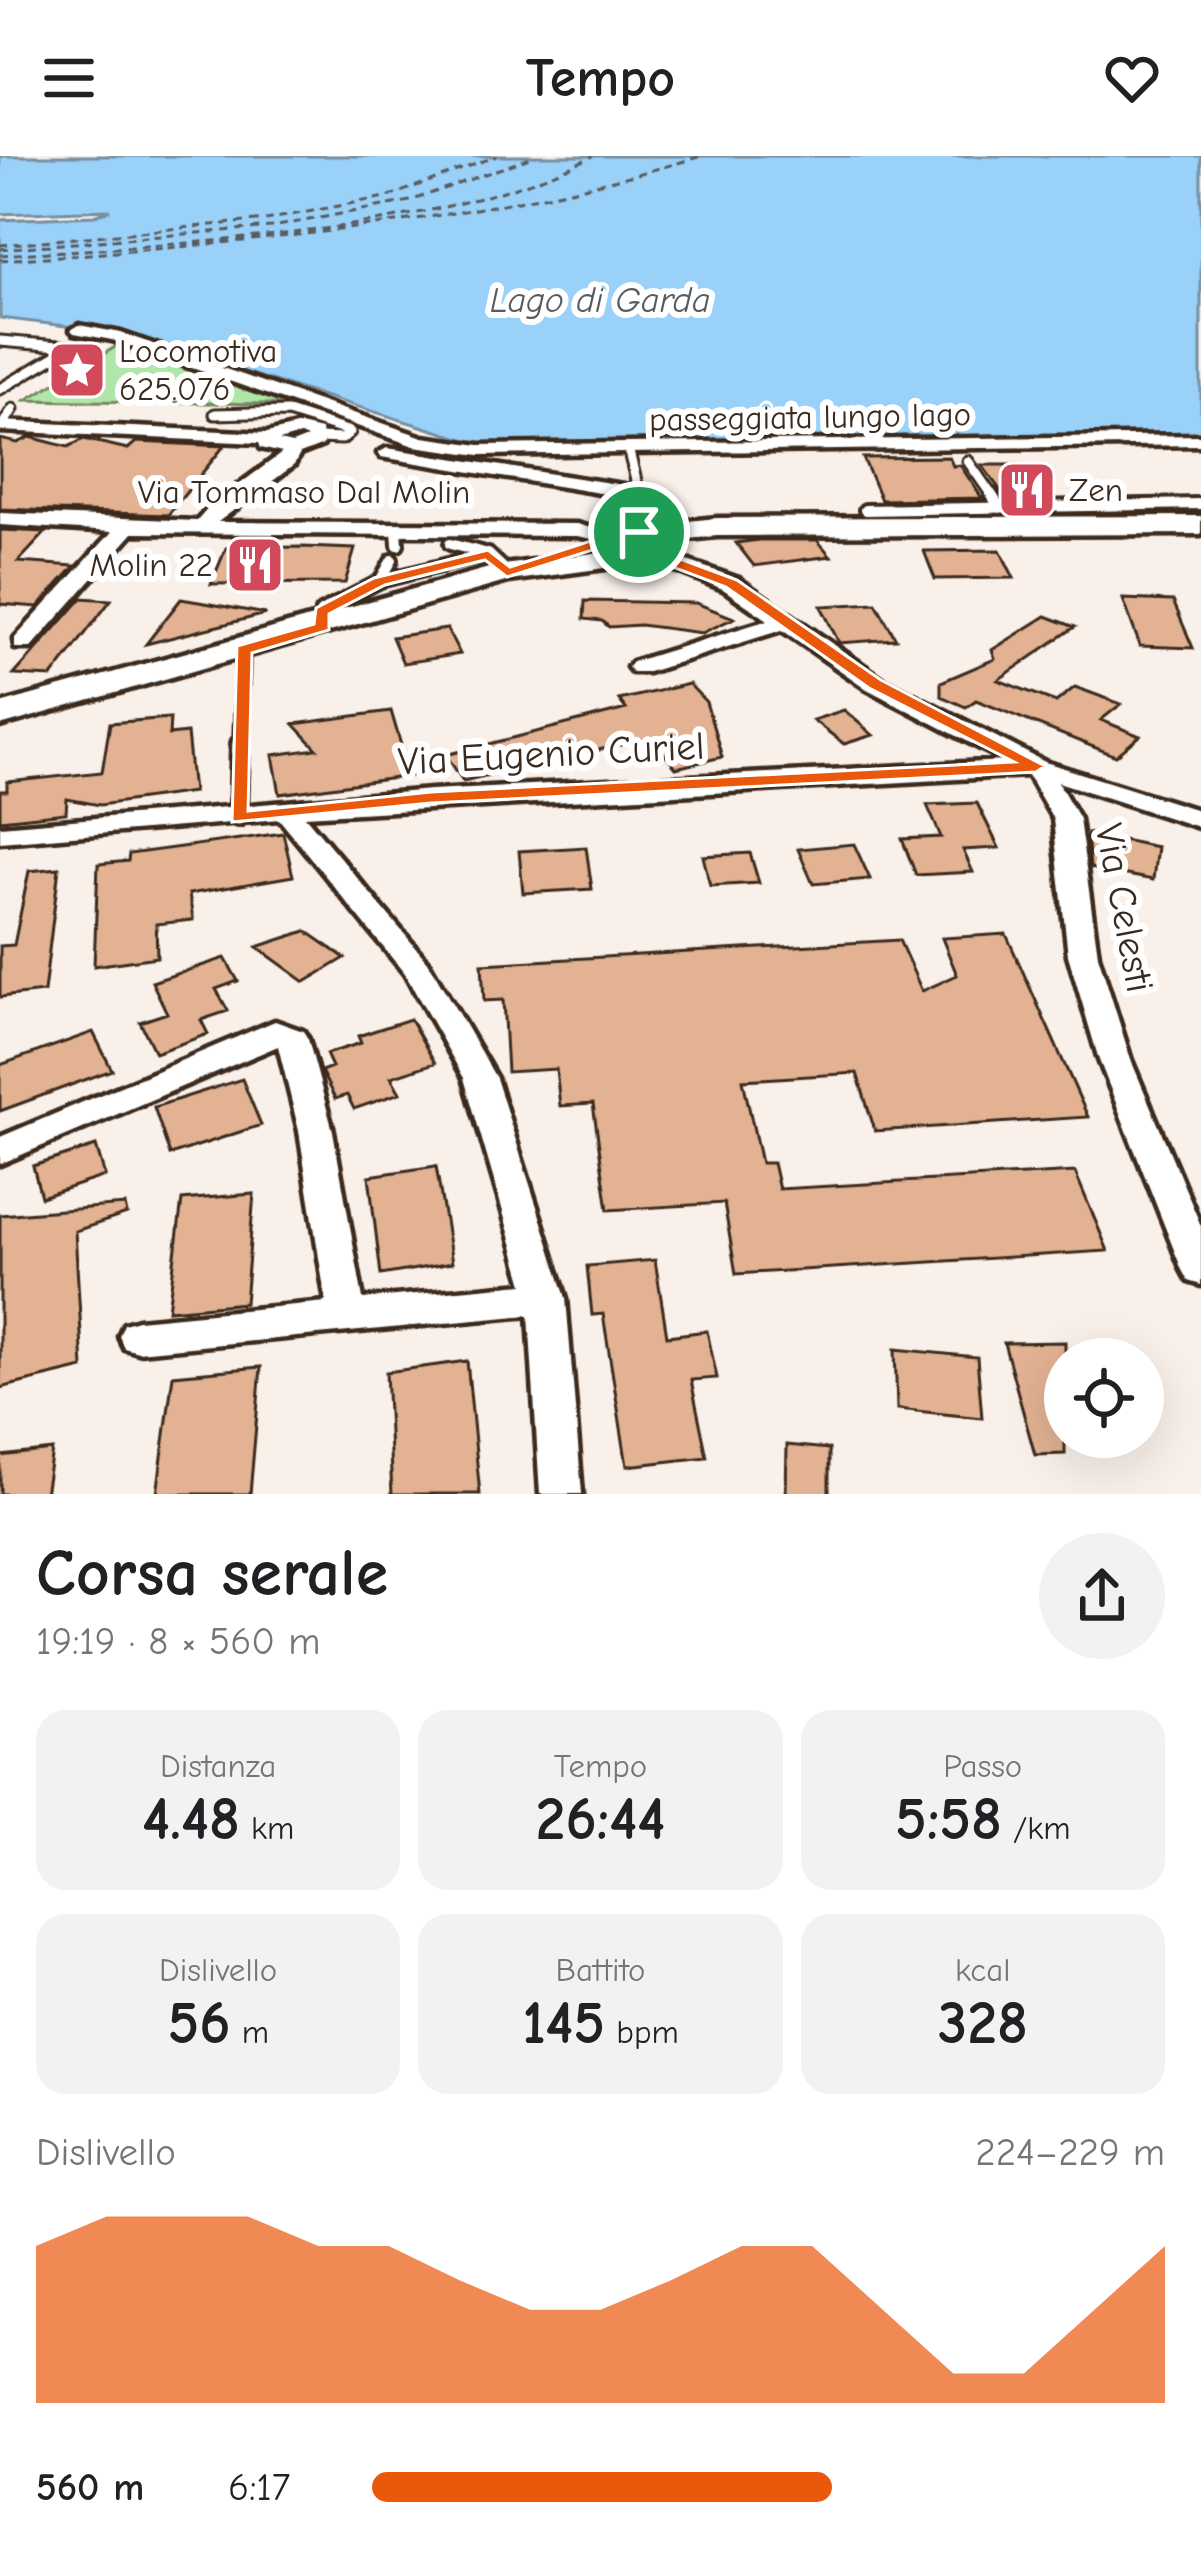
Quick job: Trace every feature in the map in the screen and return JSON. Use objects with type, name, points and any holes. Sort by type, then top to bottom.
[{"type":"main road","points":[[0,715],[323,627],[510,564],[604,546],[630,563],[653,542],[784,527],[1006,517],[1201,525]]},
{"type":"street","points":[[79,329],[115,336],[404,450],[642,494]]},
{"type":"street","points":[[5,421],[268,438],[293,430],[318,438],[311,446],[293,450],[274,448],[268,438]]},
{"type":"street","name":"passeggiata lungo lago","points":[[404,450],[1201,440]]},
{"type":"street","points":[[202,528],[218,509],[287,461],[293,450]]},
{"type":"street","name":"Via Tommaso Dal Molin","points":[[0,519],[398,537],[577,530],[604,546]]},
{"type":"street","points":[[22,643],[128,527]]},
{"type":"street","points":[[653,542],[731,584],[875,684],[1036,766],[1201,820]]},
{"type":"street","points":[[640,667],[787,621]]},
{"type":"street","name":"Via Eugenio Curiel","points":[[0,834],[238,818],[431,798],[1036,766]]},
{"type":"street","name":"Via Celesti","points":[[1036,766],[1066,819],[1083,955],[1115,1060],[1201,1270]]},
{"type":"street","points":[[288,813],[417,969],[480,1078],[547,1298],[561,1494]]},
{"type":"street","points":[[0,1151],[275,1032],[292,1039],[316,1131],[346,1317]]},
{"type":"street","points":[[137,1336],[547,1298]]},
{"type":"lane","points":[[0,341],[71,347],[0,389]]},
{"type":"lane","points":[[215,414],[288,412],[350,432],[342,439],[318,438]]},
{"type":"lane","points":[[629,452],[653,542]]},
{"type":"lane","points":[[968,461],[1006,517]]},
{"type":"lane","points":[[865,510],[1006,517],[1201,504]]},
{"type":"lane","points":[[450,544],[510,564]]},
{"type":"lane","points":[[380,581],[392,560]]},
{"type":"lane","points":[[323,627],[321,612],[380,581],[510,564]]},
{"type":"lane","points":[[238,818],[243,650]]},
{"type":"green space","points":[[117,346],[352,420],[339,425],[292,406],[269,404],[26,400]]},
{"type":"water","name":"Lago di Garda","points":[[0,156],[1201,156],[1201,438],[476,443],[115,332],[0,318],[0,220],[94,216],[110,210],[0,214]]},
{"type":"building","points":[[30,437],[68,447],[84,439],[128,449],[136,442],[224,446],[168,515],[0,509],[0,439],[18,443]]},
{"type":"building","points":[[949,457],[982,498],[881,500],[863,458]]},
{"type":"building","points":[[982,465],[1023,465],[1041,497],[1005,497]]},
{"type":"building","points":[[0,530],[46,532],[18,562],[75,566],[38,607],[0,604]]},
{"type":"building","points":[[817,540],[831,556],[754,566],[736,543]]},
{"type":"building","points":[[226,548],[355,549],[345,583],[211,584]]},
{"type":"building","points":[[1000,550],[1014,578],[935,579],[924,551]]},
{"type":"building","points":[[82,598],[111,600],[52,677],[14,675]]},
{"type":"building","points":[[181,599],[211,604],[266,614],[146,644]]},
{"type":"building","points":[[1123,599],[1173,601],[1193,648],[1140,646]]},
{"type":"building","points":[[585,601],[696,603],[734,618],[702,633],[640,625],[609,627],[584,619]]},
{"type":"building","points":[[876,603],[896,639],[839,643],[821,606]]},
{"type":"building","points":[[1046,616],[1075,627],[998,680],[1056,702],[1075,687],[1121,704],[1101,720],[1140,736],[1116,756],[976,700],[966,707],[941,696],[941,682],[995,659],[992,650]]},
{"type":"building","points":[[447,629],[460,654],[403,663],[392,637]]},
{"type":"building","points":[[689,684],[706,702],[722,757],[676,768],[651,738],[463,781],[446,755],[626,709],[619,700]]},
{"type":"building","points":[[844,710],[873,735],[844,744],[813,720]]},
{"type":"building","points":[[391,711],[410,776],[280,794],[273,755],[317,749],[294,724]]},
{"type":"building","points":[[170,718],[169,735],[187,733],[193,792],[100,805],[67,799],[66,813],[0,820],[0,791],[7,791],[7,782],[102,772],[110,723]]},
{"type":"building","points":[[977,803],[999,848],[963,850],[973,872],[916,875],[902,839],[941,837],[927,805]]},
{"type":"building","points":[[283,833],[293,876],[189,894],[193,920],[156,924],[157,957],[94,966],[98,864],[128,861],[129,854]]},
{"type":"building","points":[[1087,833],[1157,847],[1153,880],[1090,868]]},
{"type":"building","points":[[854,844],[870,879],[813,884],[798,849]]},
{"type":"building","points":[[586,847],[592,889],[523,893],[519,851]]},
{"type":"building","points":[[750,853],[759,883],[710,886],[703,856]]},
{"type":"building","points":[[59,868],[44,992],[0,997],[0,946],[14,945],[29,871]]},
{"type":"building","points":[[306,931],[345,958],[305,982],[257,947]]},
{"type":"building","points":[[1006,934],[1088,1117],[875,1131],[857,1073],[743,1080],[761,1163],[773,1163],[779,1189],[1075,1172],[1108,1251],[736,1274],[724,1203],[608,1210],[593,1104],[560,1106],[556,1069],[507,1072],[503,1000],[484,1001],[482,964],[899,940],[922,991],[957,975],[942,938]]},
{"type":"building","points":[[225,958],[238,981],[216,989],[228,1011],[201,1020],[208,1034],[155,1053],[140,1022],[167,1013],[152,982]]},
{"type":"building","points":[[410,1019],[435,1063],[391,1077],[400,1093],[354,1109],[347,1095],[335,1099],[321,1071],[332,1067],[326,1054],[361,1043],[358,1036]]},
{"type":"building","points":[[93,1032],[112,1070],[0,1111],[0,1065]]},
{"type":"building","points":[[242,1079],[261,1125],[170,1155],[154,1107]]},
{"type":"building","points":[[96,1146],[105,1176],[41,1197],[33,1166]]},
{"type":"building","points":[[436,1166],[452,1263],[381,1275],[369,1176]]},
{"type":"building","points":[[254,1194],[245,1303],[168,1310],[182,1200]]},
{"type":"building","points":[[125,1205],[127,1214],[75,1231],[83,1368],[0,1388],[0,1215]]},
{"type":"building","points":[[655,1260],[667,1336],[707,1331],[717,1378],[691,1380],[707,1457],[627,1466],[603,1314],[592,1315],[587,1266]]},
{"type":"building","points":[[1044,1342],[1044,1455],[1035,1455],[1004,1343]]},
{"type":"building","points":[[895,1349],[977,1357],[982,1418],[897,1409]]},
{"type":"building","points":[[467,1361],[480,1494],[392,1494],[386,1372]]},
{"type":"building","points":[[261,1367],[250,1494],[157,1494],[173,1375]]},
{"type":"building","points":[[787,1445],[829,1449],[829,1494],[786,1494]]},
{"type":"building","points":[[52,1450],[45,1494],[0,1494],[0,1456]]},
{"type":"ferry route","points":[[0,245],[266,220],[390,196],[497,156]]},
{"type":"ferry route","points":[[0,249],[272,227],[410,201],[535,156]]},
{"type":"ferry route","points":[[0,255],[225,240],[380,220],[527,183],[593,156]]},
{"type":"ferry route","points":[[0,260],[267,238],[442,215],[529,199],[702,156]]},
{"type":"place","name":"Locomotiva 625.076","points":[[77,370]]},
{"type":"place","name":"Zen","points":[[1027,490]]},
{"type":"place","name":"Molin 22","points":[[255,565]]},
{"type":"route","points":[[639,532],[663,542],[666,547],[659,557],[731,584],[875,684],[1036,766],[431,798],[238,818],[243,650],[323,627],[321,612],[380,581],[488,554],[507,572],[536,566],[608,536],[639,532]]}]
